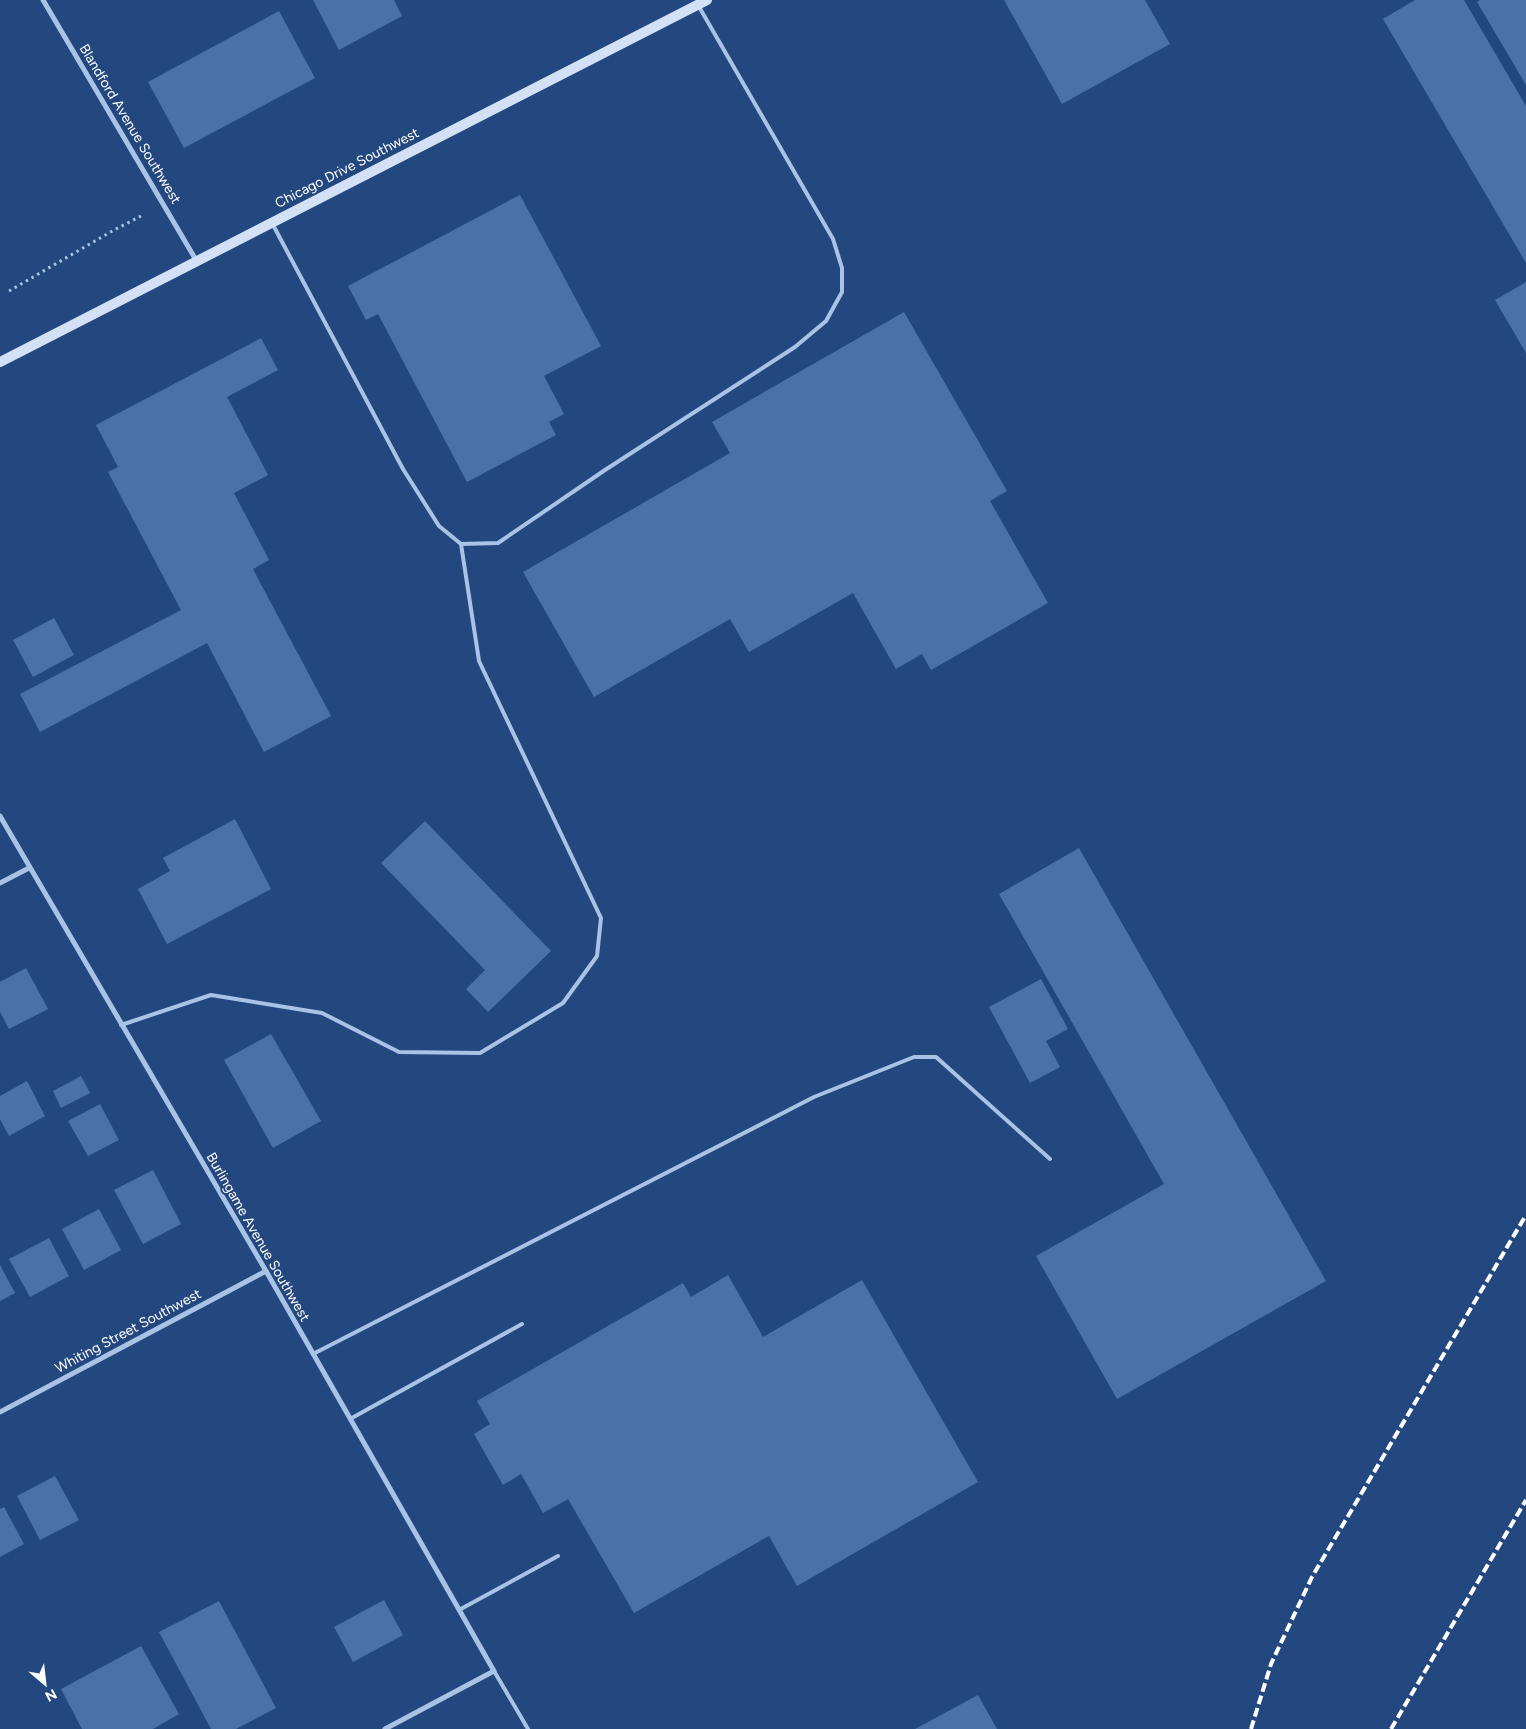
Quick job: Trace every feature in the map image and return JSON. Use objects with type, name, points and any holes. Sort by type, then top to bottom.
[{"type":"main road","name":"Chicago Drive Southwest","points":[[0,362],[196,260],[702,3]]},
{"type":"street","name":"Blandford Avenue Southwest","points":[[43,0],[196,260]]},
{"type":"street","name":"Burlingame Avenue Southwest","points":[[0,816],[266,1271],[494,1672]]},
{"type":"street","points":[[0,883],[29,868]]},
{"type":"street","name":"Whiting Street Southwest","points":[[0,1412],[266,1271]]},
{"type":"street","points":[[385,1729],[494,1672]]},
{"type":"lane","points":[[271,222],[403,469],[439,526],[461,544],[498,543],[605,470],[795,347],[826,321],[842,292],[842,268],[833,239],[702,3]]},
{"type":"lane","points":[[121,1025],[211,995],[322,1013],[399,1052],[480,1053],[563,1003],[597,956],[601,918],[479,661],[461,544]]},
{"type":"lane","points":[[313,1354],[814,1097],[914,1057],[936,1057],[1050,1159]]},
{"type":"lane","points":[[350,1419],[522,1324]]},
{"type":"lane","points":[[459,1610],[558,1556]]},
{"type":"lane","points":[[494,1672],[528,1729]]},
{"type":"path","points":[[9,291],[141,216]]},
{"type":"building","points":[[313,0],[394,0],[402,16],[339,50]]},
{"type":"building","points":[[1004,0],[1145,0],[1170,44],[1062,104]]},
{"type":"building","points":[[1415,0],[1464,0],[1526,106],[1526,263],[1383,19]]},
{"type":"building","points":[[1480,0],[1526,0],[1526,85],[1477,2]]},
{"type":"building","points":[[279,11],[315,78],[184,148],[148,82]]},
{"type":"building","points":[[520,195],[601,346],[544,376],[564,414],[549,422],[556,435],[467,482],[378,314],[366,320],[348,286]]},
{"type":"building","points":[[1526,282],[1526,353],[1495,300]]},
{"type":"building","points":[[904,312],[1007,491],[990,501],[1048,603],[931,670],[922,654],[896,669],[853,593],[749,652],[730,619],[594,697],[523,572],[730,453],[712,422]]},
{"type":"building","points":[[261,338],[278,370],[227,397],[268,475],[234,493],[269,560],[253,569],[331,716],[264,752],[207,643],[40,732],[20,694],[181,610],[108,472],[118,467],[96,425]]},
{"type":"building","points":[[54,618],[74,655],[33,677],[13,640]]},
{"type":"building","points":[[235,819],[271,889],[167,944],[138,889],[170,871],[163,858]]},
{"type":"building","points":[[425,821],[551,951],[488,1012],[466,989],[485,970],[381,863]]},
{"type":"building","points":[[1079,848],[1326,1281],[1117,1399],[1036,1256],[1164,1184],[999,894]]},
{"type":"building","points":[[26,968],[48,1009],[9,1029],[0,1012],[0,982]]},
{"type":"building","points":[[1041,979],[1068,1029],[1046,1041],[1060,1067],[1030,1083],[989,1007]]},
{"type":"building","points":[[271,1034],[321,1121],[273,1148],[224,1060]]},
{"type":"building","points":[[81,1076],[90,1093],[61,1108],[53,1091]]},
{"type":"building","points":[[27,1081],[45,1116],[9,1136],[0,1119],[0,1096]]},
{"type":"building","points":[[100,1104],[119,1140],[88,1156],[68,1121]]},
{"type":"building","points":[[153,1170],[181,1224],[143,1244],[114,1190]]},
{"type":"building","points":[[99,1209],[121,1250],[84,1270],[62,1229]]},
{"type":"building","points":[[49,1238],[69,1276],[30,1297],[9,1259]]},
{"type":"building","points":[[0,1265],[15,1293],[0,1301]]},
{"type":"building","points":[[728,1275],[763,1337],[862,1280],[978,1482],[797,1586],[769,1536],[634,1613],[568,1499],[543,1513],[521,1474],[503,1485],[474,1434],[490,1424],[477,1401],[683,1283],[691,1297]]},
{"type":"building","points":[[55,1476],[79,1520],[40,1540],[17,1496]]},
{"type":"building","points":[[4,1507],[24,1544],[0,1557],[0,1509]]},
{"type":"building","points":[[384,1600],[403,1635],[353,1662],[334,1627]]},
{"type":"building","points":[[219,1601],[276,1708],[236,1729],[211,1729],[159,1632]]},
{"type":"building","points":[[141,1646],[179,1714],[153,1729],[82,1729],[61,1689]]},
{"type":"building","points":[[978,1695],[997,1729],[915,1729]]},
{"type":"railway","points":[[1251,1729],[1271,1664],[1312,1577],[1526,1215]]},
{"type":"railway","points":[[1391,1729],[1526,1500]]}]
